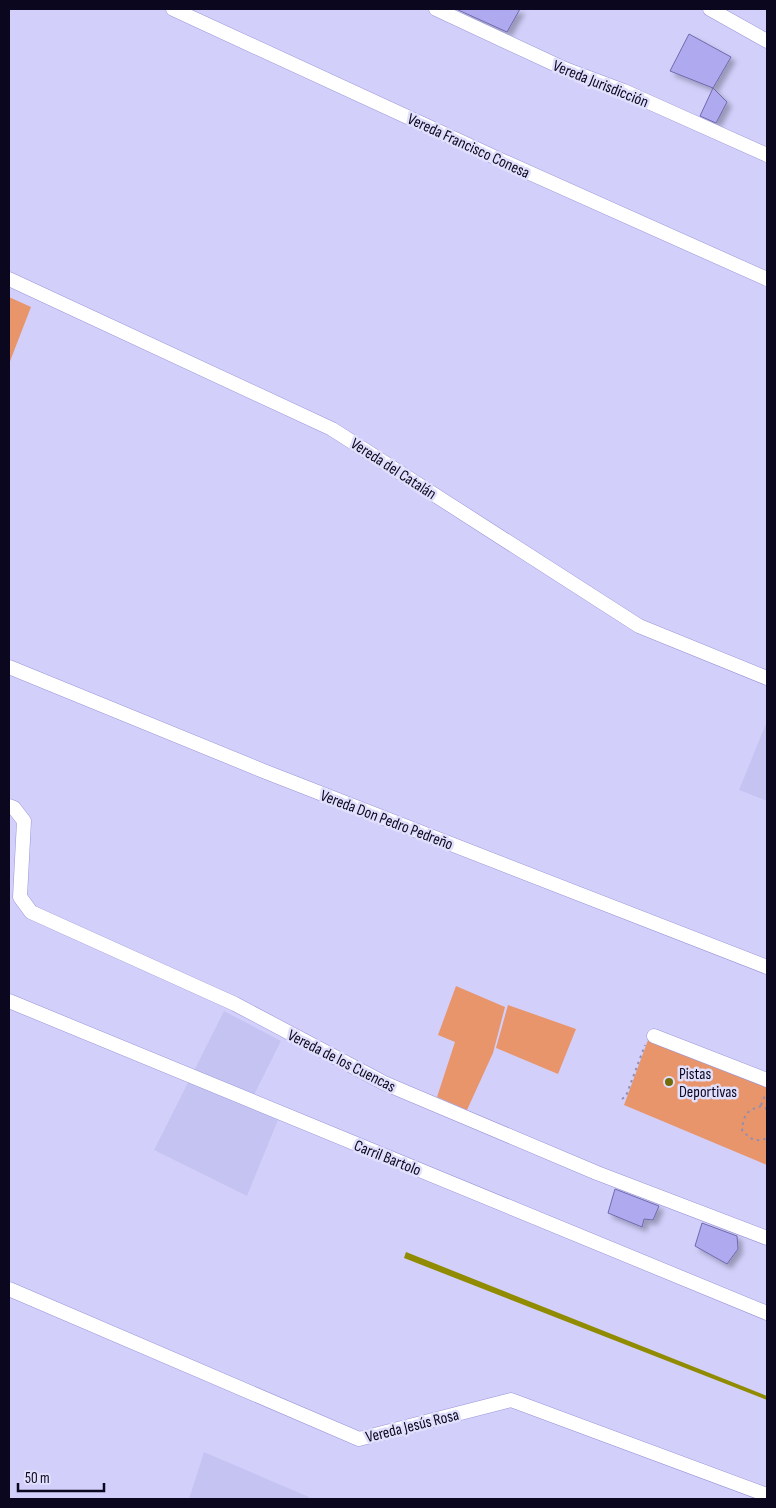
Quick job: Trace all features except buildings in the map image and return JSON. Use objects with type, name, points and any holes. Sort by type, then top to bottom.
[{"type":"street","name":"Vereda Francisco Conesa","points":[[173,9],[767,280]]},
{"type":"street","name":"Vereda Jurisdicción","points":[[436,9],[565,68],[624,91],[767,155]]},
{"type":"street","points":[[710,9],[767,41]]},
{"type":"street","name":"Vereda del Catalán","points":[[9,279],[332,428],[639,626],[767,678]]},
{"type":"street","name":"Vereda Don Pedro Pedreño","points":[[9,668],[266,772],[767,967]]},
{"type":"street","name":"Vereda de los Cuencas","points":[[9,806],[14,808],[24,821],[20,898],[31,912],[235,1004],[384,1082],[602,1176],[767,1238]]},
{"type":"street","name":"Carril Bartolo","points":[[9,1001],[767,1313]]},
{"type":"street","points":[[650,1040],[767,1080]]},
{"type":"street","name":"Vereda Jesús Rosa","points":[[9,1288],[359,1439],[511,1400],[767,1495]]},
{"type":"path","points":[[622,1099],[626,1096],[650,1040]]},
{"type":"path","points":[[761,1106],[767,1088]]},
{"type":"path","points":[[767,1109],[761,1106],[750,1109],[743,1118],[742,1130],[749,1138],[760,1141],[767,1138]]},
{"type":"shaded area","points":[[9,297],[31,307],[9,364]]},
{"type":"shaded area","points":[[767,721],[767,801],[739,790]]},
{"type":"shaded area","points":[[456,986],[505,1007],[493,1053],[467,1110],[437,1097],[455,1042],[438,1035]]},
{"type":"shaded area","points":[[508,1005],[576,1029],[558,1074],[496,1048]]},
{"type":"shaded area","points":[[224,1011],[281,1041],[249,1105],[278,1120],[247,1196],[154,1150]]},
{"type":"shaded area","points":[[648,1040],[712,1066],[767,1085],[767,1165],[624,1105]]},
{"type":"shaded area","points":[[406,1252],[767,1396],[767,1400],[404,1258]]},
{"type":"shaded area","points":[[204,1452],[309,1497],[308,1499],[189,1499]]},
{"type":"place","name":"Pistas Deportivas","points":[[669,1082]]}]
